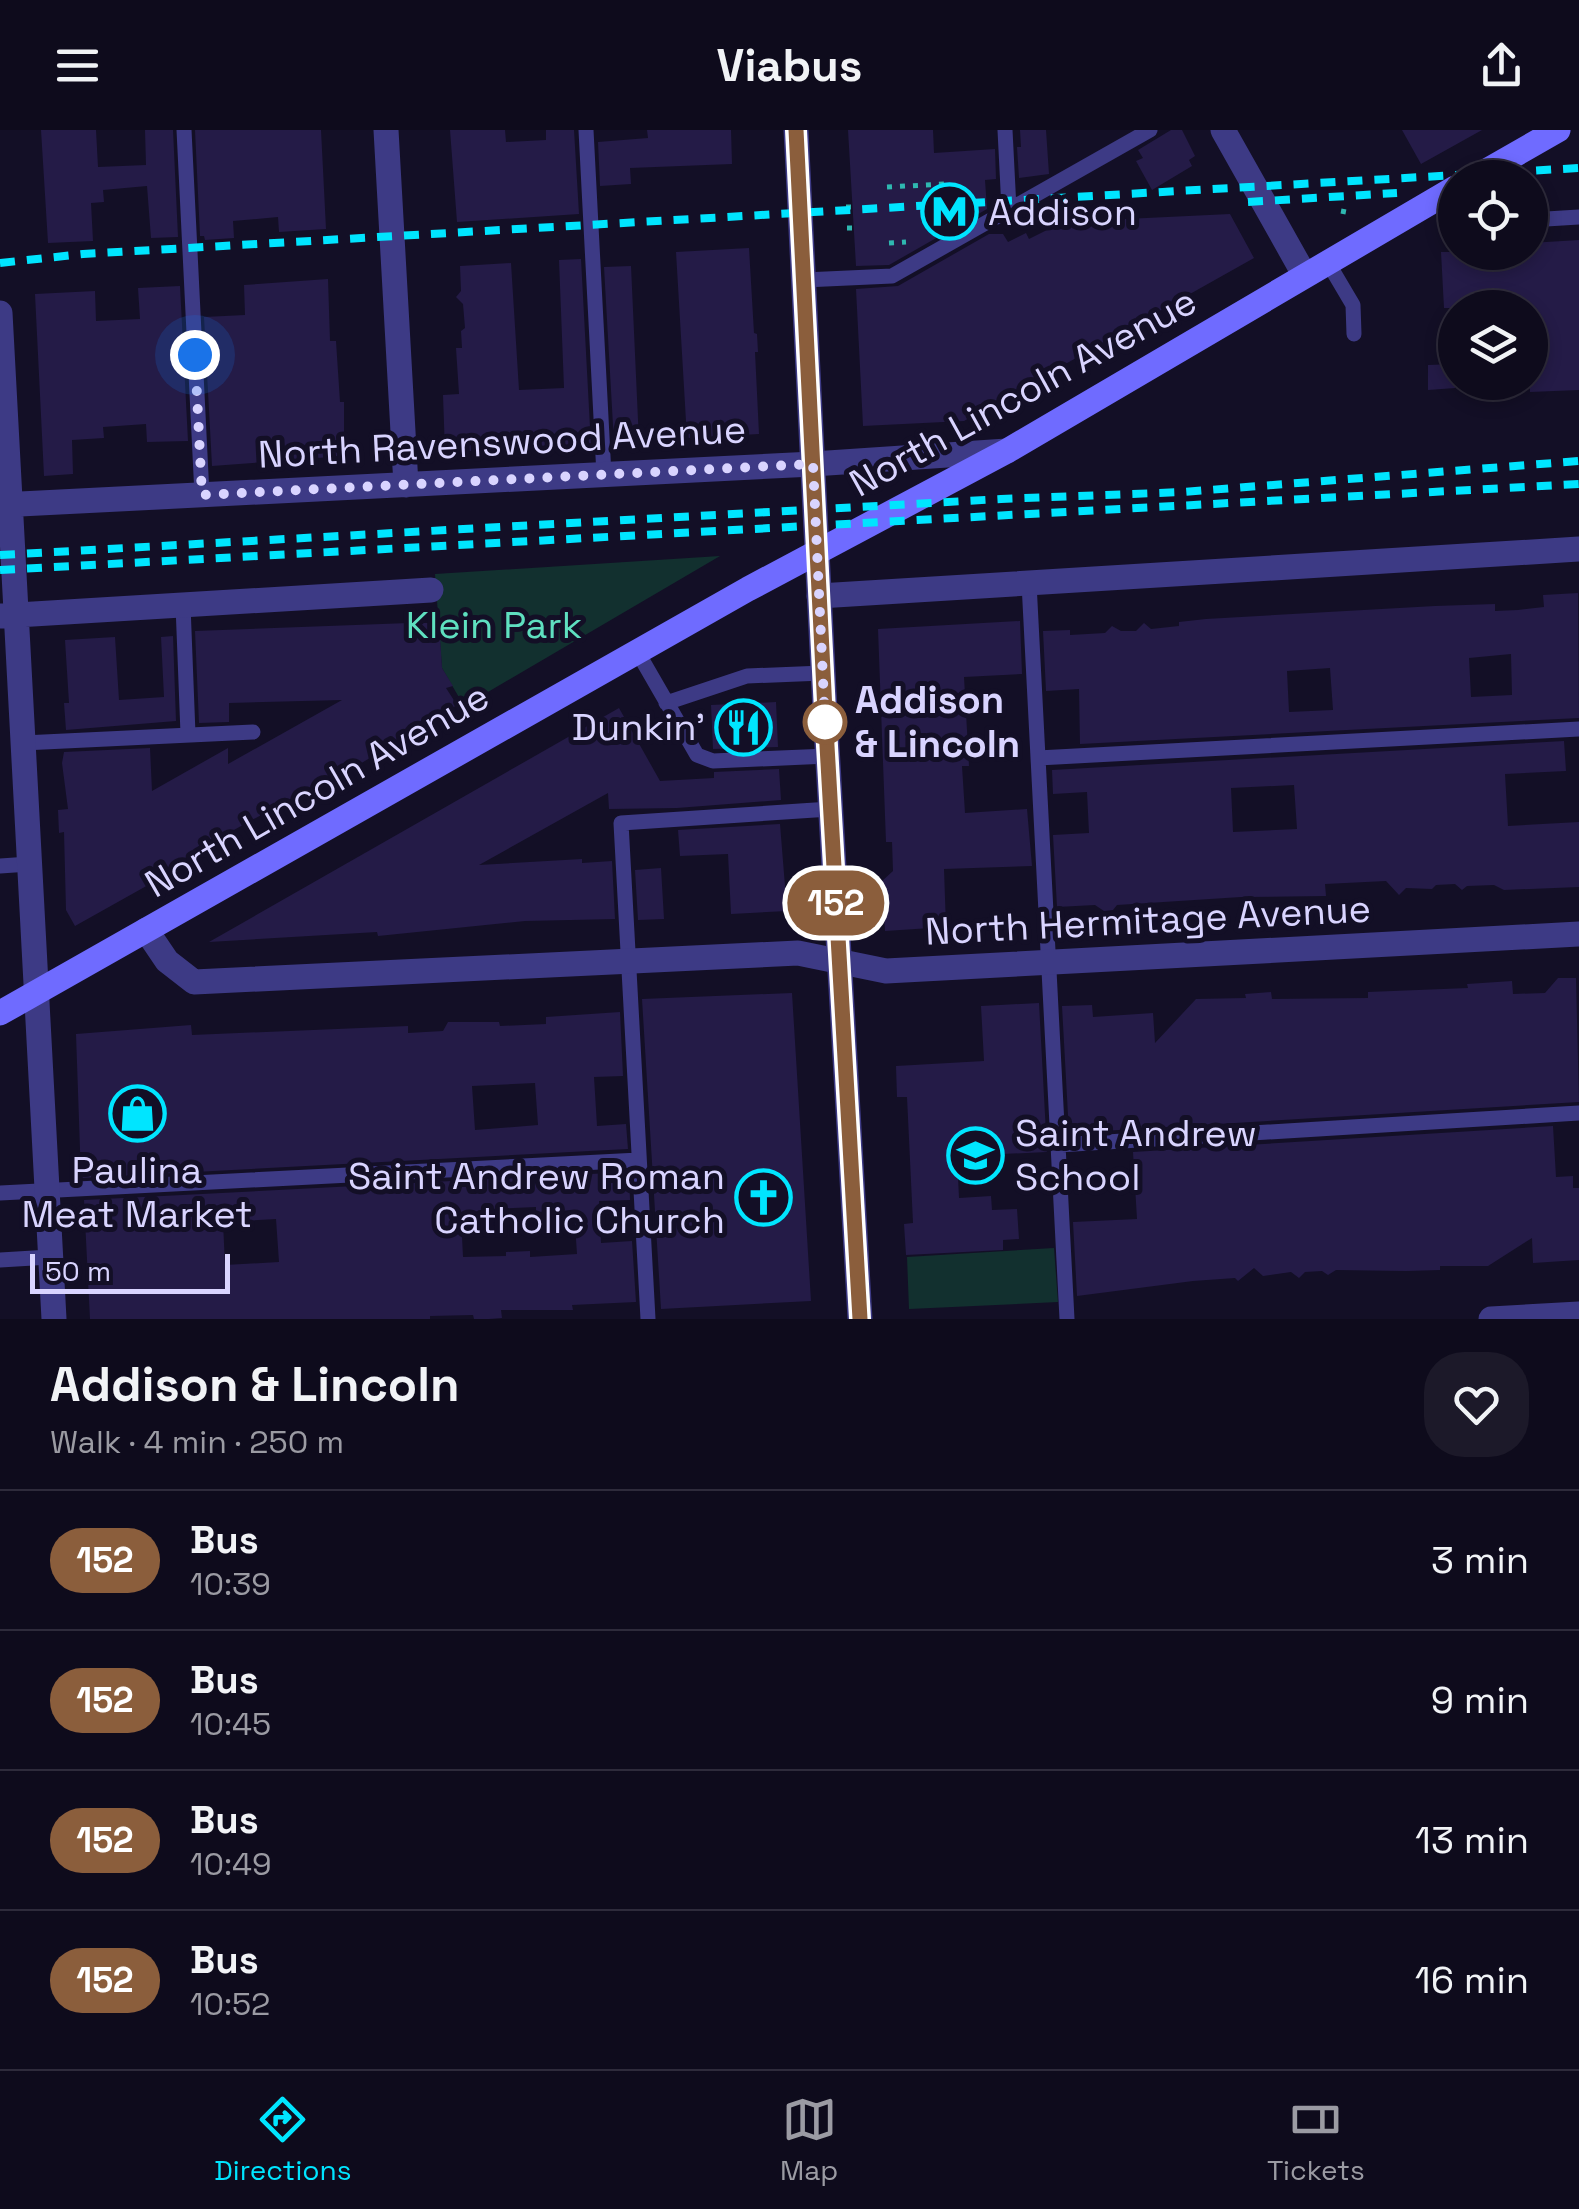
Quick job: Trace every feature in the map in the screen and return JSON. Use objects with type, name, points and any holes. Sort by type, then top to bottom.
[{"type":"main road","name":"North Lincoln Avenue","points":[[1506,160],[1558,130]]},
{"type":"main road","name":"North Lincoln Avenue","points":[[0,1013],[637,651],[1007,450],[1438,199]]},
{"type":"street","points":[[386,130],[406,485]]},
{"type":"street","points":[[796,130],[860,1319]]},
{"type":"street","points":[[1223,130],[1304,274]]},
{"type":"street","points":[[0,313],[8,616],[23,743],[54,1319]]},
{"type":"street","name":"North Ravenswood Avenue","points":[[5,505],[813,464],[1007,450]]},
{"type":"street","points":[[819,596],[1579,549]]},
{"type":"street","points":[[8,616],[432,590]]},
{"type":"street","name":"North Hermitage Avenue","points":[[146,930],[166,961],[194,982],[798,953],[886,972],[1579,934]]},
{"type":"street","points":[[1491,1319],[1579,1314]]},
{"type":"lane","points":[[184,130],[202,495]]},
{"type":"lane","points":[[586,130],[604,474]]},
{"type":"lane","points":[[1005,130],[1009,209]]},
{"type":"lane","points":[[804,280],[892,276],[1150,130]]},
{"type":"lane","points":[[1548,219],[1579,218]]},
{"type":"lane","points":[[1327,261],[1353,306],[1354,334]]},
{"type":"lane","points":[[1029,583],[1067,1319]]},
{"type":"lane","points":[[183,605],[188,734]]},
{"type":"lane","points":[[637,651],[697,755],[713,761],[828,756]]},
{"type":"lane","points":[[666,703],[747,676],[823,672]]},
{"type":"lane","points":[[1038,758],[1579,729]]},
{"type":"lane","points":[[23,743],[252,732]]},
{"type":"lane","points":[[648,1319],[621,822],[830,809]]},
{"type":"lane","points":[[0,866],[30,864]]},
{"type":"lane","points":[[1058,1145],[1579,1113]]},
{"type":"lane","points":[[0,1193],[639,1160]]},
{"type":"lane","points":[[0,1260],[50,1257]]},
{"type":"path","points":[[887,188],[945,184]]},
{"type":"green space","name":"Klein Park","points":[[720,556],[464,706],[442,668],[435,574]]},
{"type":"green space","points":[[1054,1248],[1058,1302],[909,1309],[907,1257]]},
{"type":"building","points":[[41,130],[96,130],[98,167],[146,165],[145,130],[173,130],[178,237],[151,238],[147,186],[103,190],[104,202],[91,203],[93,241],[48,243]]},
{"type":"building","points":[[195,130],[321,130],[326,229],[279,232],[278,217],[233,221],[234,238],[205,240],[200,236]]},
{"type":"building","points":[[450,130],[505,130],[506,142],[546,140],[546,130],[574,130],[579,214],[457,222]]},
{"type":"building","points":[[647,130],[731,130],[732,164],[630,168],[631,184],[600,186],[598,142],[648,138]]},
{"type":"building","points":[[848,130],[933,130],[934,153],[995,149],[996,179],[985,180],[987,209],[889,265],[856,266]]},
{"type":"building","points":[[1020,130],[1046,130],[1049,174],[1019,178]]},
{"type":"building","points":[[1171,130],[1182,130],[1195,156],[1189,160],[1192,166],[1152,190],[1136,161],[1143,158],[1138,150]]},
{"type":"building","points":[[1402,130],[1482,130],[1421,164]]},
{"type":"building","points":[[1230,214],[1254,258],[964,421],[863,426],[856,289],[898,286],[989,234],[1003,234],[1008,242],[1026,233],[1029,239],[1063,222]]},
{"type":"building","points":[[1579,240],[1579,390],[1548,391],[1548,290],[1443,290],[1442,270],[1548,270],[1548,242]]},
{"type":"building","points":[[749,248],[758,352],[759,434],[687,438],[676,252]]},
{"type":"building","points":[[581,259],[591,446],[445,452],[443,395],[459,394],[456,348],[462,348],[461,331],[465,328],[463,304],[456,297],[461,291],[460,266],[511,263],[519,390],[564,388],[559,260]]},
{"type":"building","points":[[631,266],[639,442],[614,443],[604,267]]},
{"type":"building","points":[[328,279],[330,341],[336,341],[340,402],[344,402],[344,456],[212,466],[204,317],[245,315],[244,285]]},
{"type":"building","points":[[180,286],[188,441],[147,442],[146,424],[103,427],[104,438],[72,440],[73,474],[44,476],[35,294],[95,291],[96,321],[140,319],[138,288]]},
{"type":"building","points":[[1428,365],[1438,365],[1438,389],[1428,390]]},
{"type":"building","points":[[1578,593],[1579,718],[1080,744],[1079,689],[1046,691],[1043,631],[1070,630],[1070,635],[1105,633],[1112,626],[1121,631],[1136,631],[1144,623],[1151,629],[1206,619],[1435,606],[1495,604],[1495,611],[1518,610],[1544,607],[1543,595]],"holes":[[[1511,654],[1512,695],[1471,697],[1469,658]],[[1330,668],[1333,710],[1289,712],[1287,671]]]},
{"type":"building","points":[[1020,621],[1022,674],[964,677],[969,766],[962,766],[965,813],[1027,809],[1032,866],[944,869],[946,927],[885,931],[882,881],[893,871],[892,842],[886,842],[878,629]]},
{"type":"building","points":[[431,623],[432,637],[440,636],[442,668],[453,686],[446,688],[457,705],[355,767],[194,852],[196,856],[166,875],[75,926],[66,910],[64,832],[59,833],[58,810],[68,809],[64,752],[150,748],[152,791],[228,748],[228,764],[342,700],[229,703],[229,722],[199,723],[195,631]]},
{"type":"building","points":[[173,636],[176,721],[66,730],[64,703],[69,703],[65,640],[115,637],[119,700],[164,697],[161,637]]},
{"type":"building","name":"Dunkin'","points":[[776,702],[778,747],[713,749],[711,705]]},
{"type":"building","points":[[619,708],[660,781],[714,778],[714,772],[779,769],[781,800],[609,809],[608,793],[479,865],[612,861],[615,919],[525,921],[378,936],[377,932],[209,942]]},
{"type":"building","points":[[1564,741],[1566,771],[1505,774],[1508,826],[1579,822],[1579,887],[1504,890],[1494,885],[1467,886],[1462,890],[1455,884],[1436,885],[1432,889],[1406,888],[1399,895],[1386,881],[1325,884],[1326,896],[1117,905],[1104,911],[1095,905],[1057,907],[1053,835],[1089,833],[1087,792],[1053,794],[1052,770]],"holes":[[[1294,785],[1297,829],[1233,832],[1231,788]]]},
{"type":"building","points":[[780,824],[787,911],[731,914],[728,854],[680,856],[678,830]]},
{"type":"building","points":[[661,868],[664,919],[638,920],[635,870]]},
{"type":"building","points":[[1558,978],[1576,978],[1579,1102],[1069,1133],[1062,1006],[1092,1005],[1093,1017],[1153,1013],[1155,1043],[1196,999],[1246,998],[1245,994],[1271,992],[1272,999],[1368,998],[1368,992],[1468,988],[1467,984],[1512,981],[1513,994],[1545,993]]},
{"type":"building","points":[[792,993],[811,1301],[661,1309],[642,999]]},
{"type":"building","points":[[1039,1003],[1047,1152],[957,1156],[959,1198],[991,1196],[992,1210],[1017,1209],[1019,1239],[1003,1240],[1003,1250],[906,1255],[904,1224],[913,1223],[907,1097],[897,1097],[896,1066],[984,1061],[981,1006]]},
{"type":"building","points":[[620,1012],[623,1076],[594,1077],[597,1126],[626,1124],[628,1149],[81,1178],[76,1034],[191,1025],[192,1035],[408,1026],[408,1033],[443,1031],[448,1022],[546,1024],[546,1017]],"holes":[[[535,1083],[538,1125],[475,1130],[472,1086]]]},
{"type":"building","points":[[1553,1126],[1556,1177],[1573,1176],[1573,1188],[1579,1188],[1579,1260],[1533,1263],[1532,1238],[1488,1266],[1336,1270],[1328,1275],[1322,1271],[1305,1272],[1299,1278],[1291,1272],[1263,1276],[1254,1268],[1238,1281],[1193,1281],[1077,1296],[1073,1222],[1137,1219],[1133,1152]]},
{"type":"building","points":[[629,1172],[630,1200],[599,1201],[601,1243],[632,1241],[636,1302],[572,1305],[573,1310],[501,1310],[502,1318],[489,1319],[474,1319],[473,1315],[430,1319],[90,1319],[84,1200]],"holes":[[[536,1207],[536,1212],[574,1210],[577,1254],[530,1257],[530,1251],[463,1257],[461,1216],[488,1214],[488,1209]],[[276,1219],[279,1262],[225,1265],[223,1222]]]},
{"type":"railway","points":[[0,263],[83,254],[1579,168]]},
{"type":"railway","points":[[1248,202],[1397,193]]},
{"type":"railway","points":[[0,555],[1183,492],[1579,461]]},
{"type":"railway","points":[[0,570],[1579,484]]},
{"type":"bus line","name":"152","points":[[796,130],[860,1319]]},
{"type":"place","name":"Addison","points":[[949,212]]},
{"type":"place","name":"Addison & Lincoln","points":[[825,722]]},
{"type":"place","name":"Dunkin'","points":[[744,727]]},
{"type":"place","name":"Paulina Meat Market","points":[[137,1113]]},
{"type":"place","name":"Saint Andrew School","points":[[976,1155]]},
{"type":"place","name":"Saint Andrew Roman Catholic Church","points":[[764,1198]]},
{"type":"route","points":[[195,355],[202,495],[813,464],[825,722]]}]
